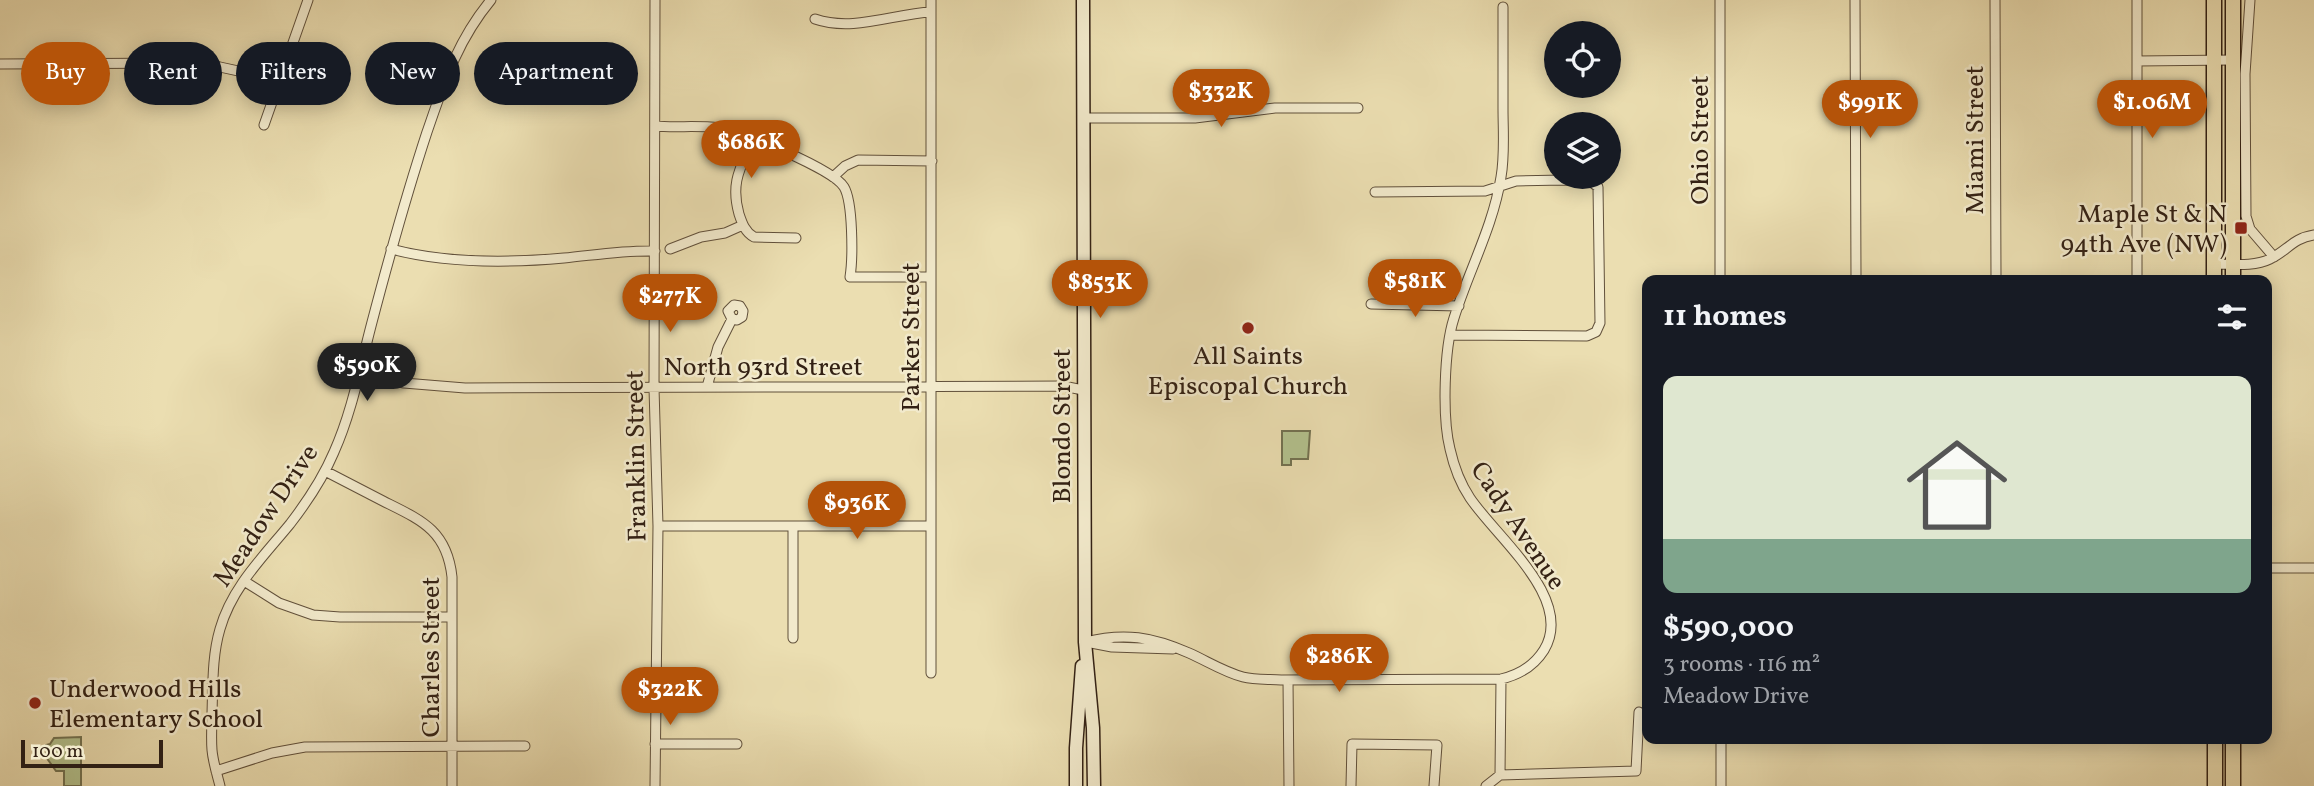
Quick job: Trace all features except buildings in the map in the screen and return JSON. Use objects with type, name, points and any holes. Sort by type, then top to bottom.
[{"type":"main road","name":"Blondo Street","points":[[1083,0],[1085,642],[1093,728],[1094,786]]},
{"type":"main road","points":[[2214,0],[2214,275]]},
{"type":"main road","points":[[2233,0],[2233,275]]},
{"type":"main road","name":"Blondo Street","points":[[1076,786],[1079,693],[1085,642]]},
{"type":"main road","points":[[2215,744],[2215,786]]},
{"type":"main road","points":[[2233,744],[2233,786]]},
{"type":"street","points":[[293,42],[308,0]]},
{"type":"street","name":"Meadow Drive","points":[[220,786],[212,747],[215,652],[226,612],[244,581],[300,510],[325,471],[343,429],[413,174],[454,55],[491,0]]},
{"type":"street","name":"Franklin Street","points":[[655,0],[654,388],[658,526],[655,786]]},
{"type":"street","name":"Parker Street","points":[[931,673],[932,0]]},
{"type":"street","name":"Ohio Street","points":[[1720,0],[1720,275]]},
{"type":"street","points":[[1855,0],[1856,275]]},
{"type":"street","name":"Miami Street","points":[[1995,0],[1996,275]]},
{"type":"street","points":[[2137,0],[2137,275]]},
{"type":"street","points":[[2250,0],[2245,74],[2246,211],[2250,229],[2274,257]]},
{"type":"street","name":"Cady Avenue","points":[[1503,7],[1503,146],[1499,187],[1447,348],[1447,432],[1456,471],[1471,499],[1538,584],[1550,611],[1551,629],[1541,654],[1527,668],[1505,678]]},
{"type":"street","points":[[815,19],[829,24],[847,25],[931,12]]},
{"type":"street","points":[[2137,61],[2233,60]]},
{"type":"street","points":[[0,64],[186,63],[236,71]]},
{"type":"street","points":[[264,125],[271,105]]},
{"type":"street","points":[[1084,118],[1195,118],[1275,108],[1358,108]]},
{"type":"street","points":[[655,126],[721,128],[753,138],[826,171],[842,183],[849,198],[850,276],[931,277]]},
{"type":"street","points":[[753,138],[734,186],[735,201],[743,225],[754,237],[796,238]]},
{"type":"street","points":[[833,177],[845,166],[858,160],[932,161]]},
{"type":"street","points":[[1375,192],[1485,191],[1516,181],[1590,181],[1598,187],[1600,323],[1596,332],[1587,336],[1450,335]]},
{"type":"street","points":[[670,249],[743,225]]},
{"type":"street","points":[[2214,264],[2259,262],[2274,257],[2298,239],[2314,235]]},
{"type":"street","points":[[391,249],[428,257],[462,259],[548,259],[615,250],[655,251]]},
{"type":"street","points":[[1371,304],[1459,306]]},
{"type":"street","points":[[707,387],[718,347],[732,319]]},
{"type":"street","name":"North 93rd Street","points":[[359,374],[437,387],[1063,386],[1083,390]]},
{"type":"street","name":"Charles Street","points":[[325,471],[417,518],[432,529],[444,546],[451,563],[452,786]]},
{"type":"street","points":[[658,526],[931,526]]},
{"type":"street","points":[[793,527],[793,638]]},
{"type":"street","points":[[2272,568],[2314,568]]},
{"type":"street","points":[[244,581],[279,603],[313,615],[452,617]]},
{"type":"street","points":[[1085,642],[1112,647],[1178,649],[1242,677],[1288,680],[1505,678],[1500,775]]},
{"type":"street","points":[[1288,680],[1289,786]]},
{"type":"street","points":[[1486,786],[1500,775],[1636,771],[1639,712]]},
{"type":"street","points":[[655,744],[737,744]]},
{"type":"street","points":[[1351,786],[1352,744],[1437,745],[1434,786]]},
{"type":"street","points":[[1721,744],[1721,786]]},
{"type":"street","points":[[216,771],[272,753],[305,747],[525,746]]},
{"type":"green space","points":[[1282,431],[1310,431],[1308,459],[1291,459],[1291,465],[1282,465]]},
{"type":"green space","points":[[81,737],[81,786],[64,786],[64,771],[56,771],[46,757],[46,745],[54,738]]},
{"type":"place","name":"Maple St & N 94th Ave (NW)","points":[[2241,228]]},
{"type":"place","name":"All Saints Episcopal Church","points":[[1248,328]]},
{"type":"place","name":"Underwood Hills Elementary School","points":[[35,703]]}]
